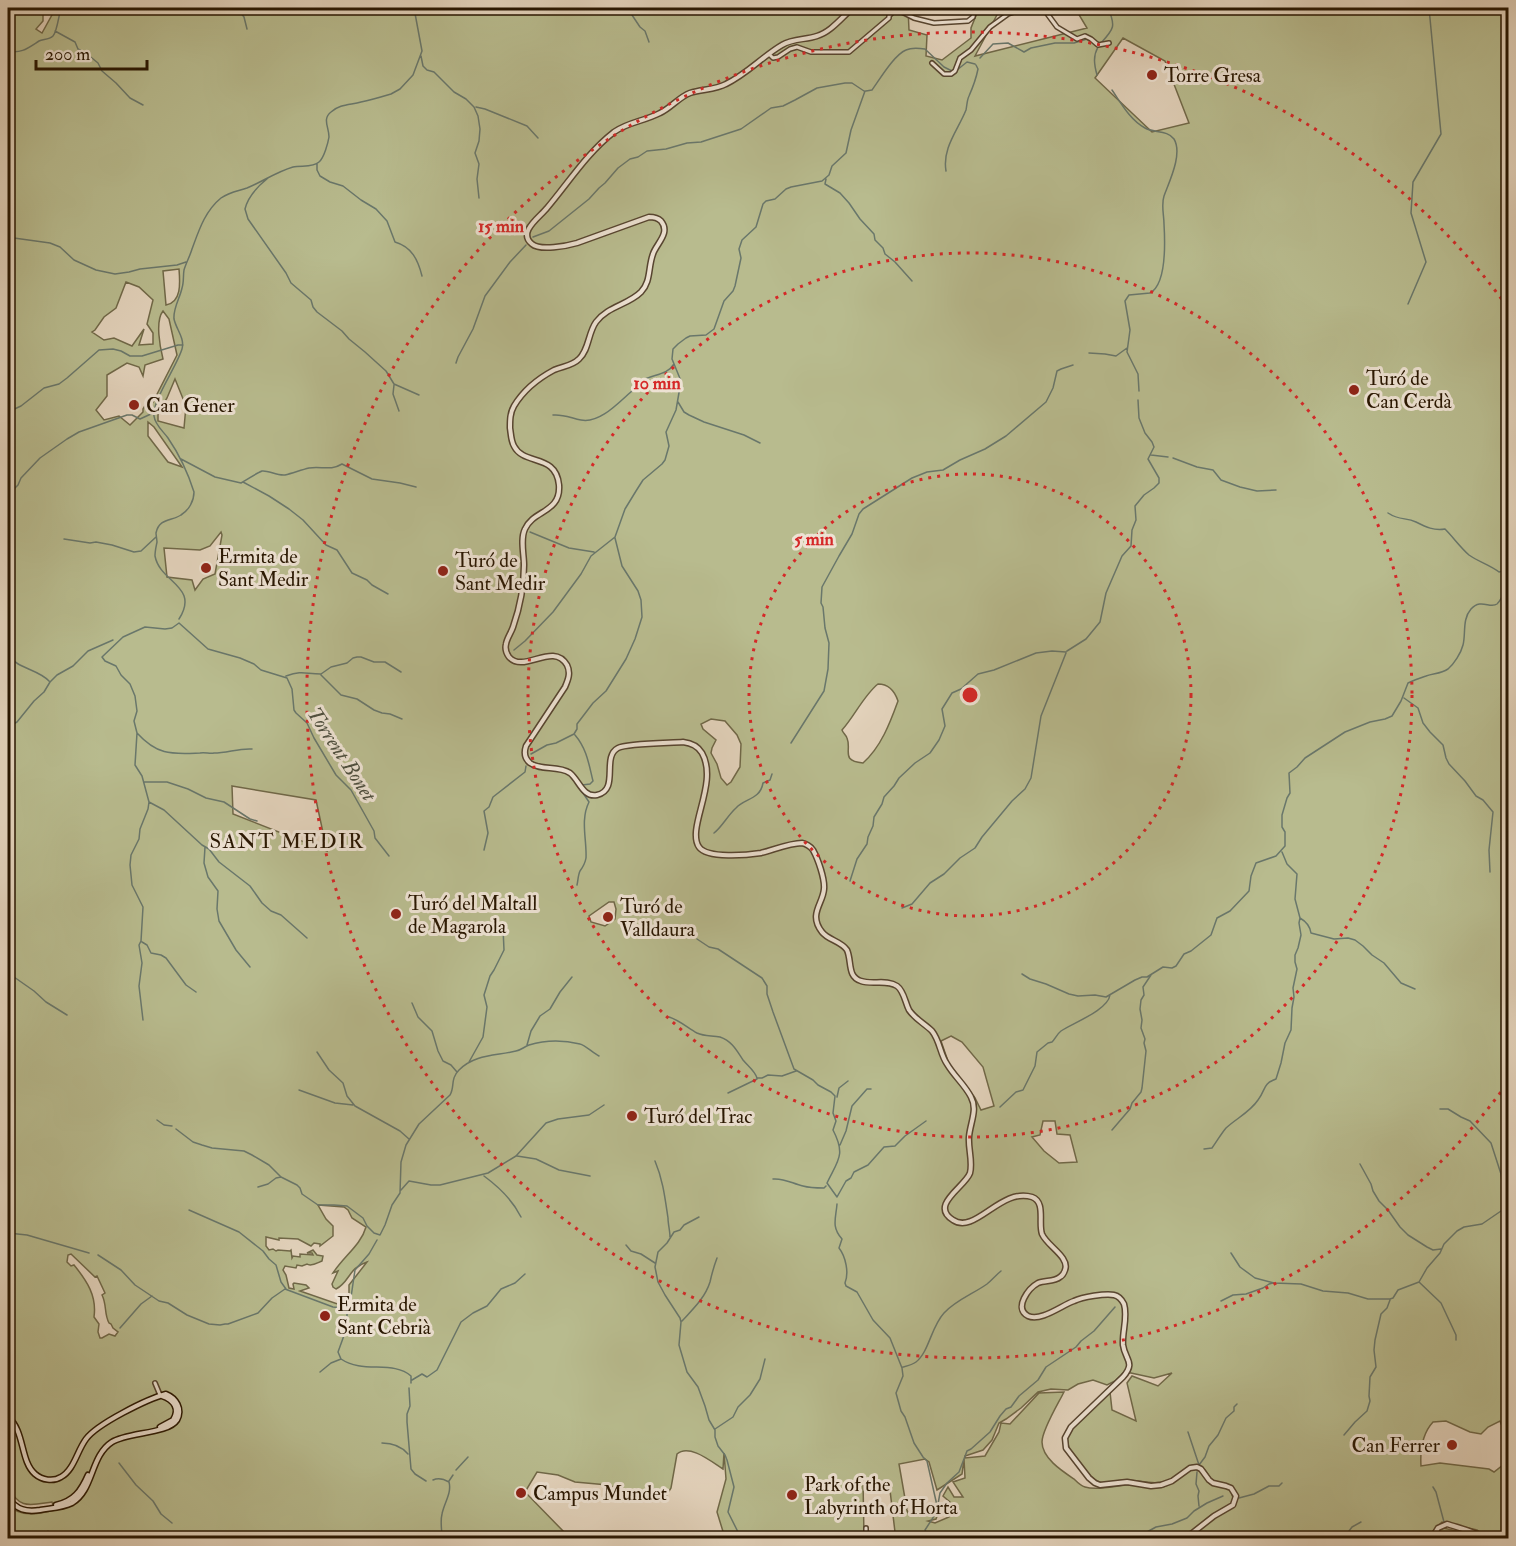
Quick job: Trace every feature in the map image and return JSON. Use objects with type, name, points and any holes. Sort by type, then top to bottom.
[{"type":"street","points":[[852,8],[824,34],[789,41],[726,84],[690,93],[663,112],[627,124],[616,131],[592,152],[528,230],[527,235],[530,242],[541,248],[567,246],[649,217],[654,217],[664,227],[664,232],[652,255],[648,281],[642,291],[603,315],[594,325],[580,358],[550,372],[533,384],[518,400],[512,412],[510,423],[514,447],[524,456],[541,460],[551,467],[557,477],[559,488],[553,505],[532,519],[524,530],[522,538],[523,582],[518,610],[506,643],[506,653],[511,659],[520,662],[556,656],[566,663],[569,676],[561,693],[527,744],[525,756],[534,765],[566,771],[586,792],[596,795],[607,788],[610,758],[618,748],[688,742],[699,750],[708,771],[696,835],[702,851],[711,854],[739,855],[759,853],[799,843],[807,844],[812,848],[824,886],[817,911],[820,930],[845,949],[852,972],[857,979],[864,982],[892,984],[901,990],[909,1009],[938,1040],[947,1065],[972,1098],[974,1109],[969,1137],[970,1172],[965,1181],[946,1201],[947,1214],[955,1221],[967,1222],[983,1215],[1003,1201],[1018,1197],[1032,1197],[1037,1201],[1040,1206],[1042,1235],[1066,1262],[1066,1269],[1057,1279],[1040,1283],[1030,1289],[1023,1303],[1024,1312],[1028,1316],[1035,1317],[1052,1312],[1077,1299],[1111,1295],[1122,1300],[1124,1306],[1123,1345],[1130,1362],[1129,1369],[1071,1427],[1066,1436],[1066,1448],[1091,1480],[1100,1485],[1123,1482],[1161,1485],[1172,1481],[1190,1468],[1197,1467],[1213,1483],[1231,1488],[1236,1496],[1233,1505],[1214,1516],[1186,1539]]},
{"type":"street","points":[[769,54],[776,58],[797,47],[811,52],[849,52],[889,18],[896,9],[914,18],[934,23],[967,22],[973,17],[975,8]]},
{"type":"street","points":[[932,63],[944,74],[951,75],[960,58],[971,50],[990,27],[1008,14],[1025,8]]},
{"type":"street","points":[[1043,8],[1057,27],[1077,39],[1085,36],[1098,45],[1109,43]]},
{"type":"street","points":[[8,1494],[13,1501],[24,1508],[69,1501],[80,1492],[95,1458],[106,1443],[121,1435],[161,1426],[173,1420],[176,1414],[175,1404],[159,1393],[155,1383]]},
{"type":"street","points":[[8,1417],[16,1426],[32,1471],[40,1478],[54,1480],[67,1472],[82,1444],[95,1430],[159,1393],[173,1398],[178,1404],[179,1413],[176,1421],[167,1427],[126,1436],[110,1444],[98,1457],[86,1487],[75,1501],[60,1507],[25,1511],[16,1508],[8,1498]]},
{"type":"street","points":[[1432,1539],[1438,1528],[1447,1524],[1476,1533],[1484,1539]]},
{"type":"street","points":[[866,1528],[866,1539]]},
{"type":"green space","points":[[8,8],[43,8],[43,21],[36,29],[42,33],[53,13],[53,8],[908,8],[909,30],[927,35],[926,56],[942,60],[971,38],[971,28],[979,8],[1009,8],[998,13],[975,56],[1087,28],[1075,8],[1508,8],[1508,1441],[1500,1421],[1488,1427],[1481,1434],[1470,1432],[1446,1421],[1433,1422],[1424,1437],[1421,1448],[1421,1466],[1440,1463],[1489,1469],[1494,1472],[1508,1461],[1508,1538],[1488,1538],[1477,1530],[1442,1522],[1432,1532],[1430,1538],[1190,1538],[1217,1515],[1235,1506],[1238,1497],[1234,1488],[1213,1481],[1205,1469],[1198,1465],[1190,1466],[1164,1482],[1124,1480],[1100,1482],[1085,1470],[1068,1442],[1070,1431],[1110,1392],[1112,1410],[1136,1421],[1127,1383],[1132,1376],[1158,1386],[1172,1373],[1154,1378],[1123,1373],[1107,1385],[1093,1380],[1078,1384],[1068,1390],[1051,1389],[1038,1392],[1021,1408],[999,1423],[992,1440],[983,1450],[965,1456],[965,1458],[985,1456],[999,1432],[1001,1423],[1010,1424],[1039,1393],[1064,1392],[1045,1431],[1043,1448],[1054,1464],[1082,1486],[1095,1489],[1131,1485],[1163,1487],[1189,1471],[1197,1469],[1202,1472],[1210,1484],[1226,1487],[1231,1491],[1233,1498],[1231,1504],[1211,1515],[1183,1538],[898,1538],[895,1532],[889,1482],[863,1480],[864,1538],[725,1538],[717,1512],[726,1479],[724,1453],[723,1469],[700,1455],[688,1451],[677,1454],[671,1488],[663,1501],[632,1498],[608,1485],[575,1482],[558,1475],[537,1472],[525,1492],[565,1533],[563,1538],[412,1538],[412,1536],[400,1535],[399,1538],[8,1538],[8,1505],[24,1513],[36,1514],[55,1510],[52,1502],[31,1505],[21,1502],[16,1499],[8,1486]],"holes":[[[1123,38],[1165,61],[1189,123],[1152,132],[1095,78]],[[179,269],[179,291],[171,303],[166,305],[163,271]],[[126,282],[139,287],[153,300],[147,324],[153,333],[153,344],[139,345],[144,329],[132,346],[114,338],[104,340],[92,332],[104,317],[116,308]],[[163,311],[169,319],[177,355],[153,402],[149,399],[143,412],[130,425],[119,416],[104,420],[96,410],[107,396],[107,375],[127,363],[139,367],[143,376],[145,365],[163,359],[159,327]],[[175,379],[186,406],[184,428],[158,421],[158,413]],[[148,422],[182,467],[168,462],[148,436]],[[221,532],[222,535],[215,574],[203,579],[195,590],[192,580],[167,577],[164,548],[200,550],[210,546]],[[878,684],[891,689],[898,701],[880,742],[863,763],[856,762],[849,757],[847,737],[842,730]],[[711,719],[725,721],[737,735],[741,744],[740,767],[727,785],[721,778],[711,753],[716,740],[703,729],[701,724]],[[232,786],[316,800],[327,851],[233,814]],[[609,902],[614,902],[615,919],[605,926],[591,922],[589,916]],[[951,1036],[962,1042],[983,1067],[994,1106],[981,1110],[975,1098],[949,1064],[941,1041]],[[1043,1121],[1055,1121],[1057,1134],[1070,1135],[1077,1162],[1059,1163],[1032,1137],[1040,1135]],[[318,1205],[344,1207],[352,1218],[366,1227],[356,1245],[333,1273],[338,1271],[332,1284],[336,1289],[356,1268],[367,1262],[349,1285],[349,1308],[300,1291],[309,1288],[306,1285],[294,1283],[294,1289],[289,1288],[283,1270],[285,1266],[296,1268],[297,1265],[312,1265],[322,1261],[323,1256],[317,1255],[313,1250],[307,1253],[313,1255],[300,1254],[300,1257],[293,1256],[292,1258],[291,1250],[269,1250],[266,1246],[266,1237],[279,1240],[279,1238],[298,1239],[311,1246],[314,1243],[320,1246],[333,1236],[333,1226]],[[71,1254],[95,1277],[97,1276],[105,1293],[102,1295],[107,1320],[118,1332],[115,1336],[109,1334],[100,1338],[99,1324],[94,1317],[95,1309],[90,1289],[74,1265],[71,1266],[67,1262],[68,1255]],[[925,1459],[929,1462],[937,1490],[962,1474],[964,1459],[965,1478],[953,1482],[963,1497],[954,1497],[948,1487],[943,1496],[950,1502],[949,1517],[935,1523],[928,1521],[936,1519],[939,1511],[934,1509],[908,1513],[899,1464]]]},
{"type":"green space","points":[[1443,1528],[1475,1535],[1479,1538],[1434,1538],[1436,1533]]},
{"type":"waterway","points":[[8,51],[21,51],[53,36],[61,8]]},
{"type":"waterway","points":[[237,8],[244,17],[247,29]]},
{"type":"waterway","points":[[179,619],[185,599],[177,585],[158,565],[155,556],[156,533],[163,522],[186,511],[192,502],[194,492],[179,457],[155,419],[154,410],[182,349],[182,341],[174,315],[183,286],[184,270],[197,235],[215,203],[224,196],[287,169],[314,165],[319,162],[329,137],[327,117],[334,109],[391,94],[400,89],[413,75],[422,51],[414,8]]},
{"type":"waterway","points":[[613,8],[617,10],[632,8]]},
{"type":"waterway","points":[[1101,43],[1109,34],[1113,23],[1108,8]]},
{"type":"waterway","points":[[1408,304],[1426,262],[1411,213],[1413,182],[1441,134],[1429,8]]},
{"type":"waterway","points":[[628,9],[645,31],[649,42]]},
{"type":"waterway","points":[[55,31],[75,42],[78,49],[98,63],[102,71],[130,98],[143,105]]},
{"type":"waterway","points":[[980,58],[993,44],[1008,43],[1024,52],[1031,48],[1055,43],[1074,43],[1087,39],[1097,46]]},
{"type":"waterway","points":[[1097,75],[1094,60],[1098,47]]},
{"type":"waterway","points":[[866,91],[872,90],[897,57],[911,48],[925,49],[944,67],[952,71]]},
{"type":"waterway","points":[[421,56],[423,66],[434,72],[454,92],[466,99],[474,107],[478,116],[480,129],[475,153],[479,164],[477,179],[479,198]]},
{"type":"waterway","points":[[957,70],[967,62],[975,64]]},
{"type":"waterway","points":[[946,171],[948,147],[966,110],[978,69],[976,65]]},
{"type":"waterway","points":[[533,237],[549,231],[589,199],[618,168],[647,151],[701,142],[741,129],[771,108],[783,106],[817,88],[852,83],[864,91]]},
{"type":"waterway","points":[[1112,90],[1126,111],[1140,125],[1148,130],[1171,136],[1177,152],[1163,199],[1164,251],[1160,281],[1150,293],[1129,295],[1125,301],[1130,330],[1127,352],[1138,374],[1139,391]]},
{"type":"waterway","points":[[514,650],[553,612],[581,574],[591,556],[615,537],[625,509],[643,480],[665,460],[669,446],[666,432],[676,410],[681,381],[672,359],[673,349],[690,336],[706,335],[714,329],[724,301],[735,286],[742,240],[756,227],[763,204],[775,199],[791,187],[822,181],[829,175],[832,166],[846,153],[851,130],[865,91]]},
{"type":"waterway","points":[[476,107],[527,126],[538,138]]},
{"type":"waterway","points":[[317,164],[320,176],[343,186],[376,209],[387,221],[395,242],[406,247],[413,255],[422,276]]},
{"type":"waterway","points":[[268,178],[248,200],[245,209],[248,219],[291,283],[311,300],[317,312],[342,331],[386,371],[394,384],[419,395]]},
{"type":"waterway","points":[[826,179],[825,184],[840,193],[849,203],[874,234],[875,240],[883,248],[885,254],[912,281]]},
{"type":"waterway","points":[[14,238],[50,243],[60,247],[74,260],[96,270],[115,274],[186,262]]},
{"type":"waterway","points":[[456,363],[473,329],[485,296],[510,262],[526,245]]},
{"type":"waterway","points":[[8,412],[21,406],[44,388],[59,384],[99,350],[113,349],[130,356],[142,356],[183,345]]},
{"type":"waterway","points":[[1089,353],[1116,356],[1127,348]]},
{"type":"waterway","points":[[553,415],[581,420],[595,419],[616,405],[642,380],[665,372],[674,364]]},
{"type":"waterway","points":[[791,743],[824,691],[829,643],[821,603],[822,587],[852,534],[859,514],[863,509],[912,478],[927,472],[943,470],[1006,436],[1046,402],[1053,388],[1057,371],[1073,365]]},
{"type":"waterway","points":[[394,385],[393,394],[399,411]]},
{"type":"waterway","points":[[1067,651],[1086,639],[1100,622],[1106,593],[1122,556],[1131,546],[1132,530],[1136,520],[1135,506],[1159,483],[1159,478],[1148,459],[1154,447],[1139,418],[1138,400]]},
{"type":"waterway","points":[[678,402],[684,412],[689,415],[760,443]]},
{"type":"waterway","points":[[10,493],[40,458],[79,432],[127,415],[140,419],[153,413]]},
{"type":"waterway","points":[[1151,455],[1168,457]]},
{"type":"waterway","points":[[1173,458],[1213,470],[1221,480],[1240,487],[1257,491],[1276,490]]},
{"type":"waterway","points":[[181,459],[215,477],[241,483],[262,471],[285,475],[309,468],[330,468],[342,464],[372,479],[416,487]]},
{"type":"waterway","points":[[243,482],[289,509],[303,520],[326,545],[337,550],[352,573],[388,594]]},
{"type":"waterway","points":[[1388,513],[1430,528],[1445,529],[1469,555],[1499,572],[1508,571]]},
{"type":"waterway","points":[[530,532],[569,548],[594,552]]},
{"type":"waterway","points":[[64,539],[96,542],[134,552],[141,551],[156,537]]},
{"type":"waterway","points":[[531,754],[574,734],[577,724],[593,703],[606,691],[626,659],[635,639],[642,617],[641,600],[622,566],[615,538]]},
{"type":"waterway","points":[[1022,974],[1069,994],[1106,997],[1163,967],[1176,966],[1184,954],[1211,935],[1217,918],[1230,911],[1249,891],[1256,863],[1276,856],[1285,846],[1282,815],[1290,793],[1289,773],[1305,758],[1345,732],[1392,716],[1408,683],[1448,669],[1462,648],[1468,613],[1478,604],[1497,604],[1508,589]]},
{"type":"waterway","name":"Torrent Bonet","points":[[143,1020],[139,986],[142,963],[139,945],[143,907],[132,885],[130,865],[131,855],[139,839],[149,802],[142,776],[135,765],[137,733],[134,721],[137,711],[135,696],[130,684],[116,666],[102,657],[123,637],[145,627],[165,629],[172,628],[179,623],[208,649],[240,658],[261,670],[287,678],[292,689],[294,710],[307,723],[336,775],[351,790],[374,831],[375,838],[389,856]]},
{"type":"waterway","points":[[8,727],[17,722],[57,675],[73,666],[88,651],[113,640]]},
{"type":"waterway","points":[[850,881],[857,859],[867,844],[874,817],[884,797],[899,778],[930,753],[939,740],[945,726],[942,709],[952,693],[961,689],[978,674],[1036,653],[1066,652]]},
{"type":"waterway","points":[[902,908],[912,904],[930,883],[975,848],[1012,801],[1025,789],[1031,778],[1041,716],[1066,653]]},
{"type":"waterway","points":[[8,655],[12,660],[49,681]]},
{"type":"waterway","points":[[286,676],[300,673],[321,674],[331,667],[347,663],[357,657],[374,662],[385,662],[401,672]]},
{"type":"waterway","points":[[321,675],[341,695],[357,699],[374,710],[402,719]]},
{"type":"waterway","points":[[1404,698],[1418,708],[1423,723],[1443,745],[1449,764],[1493,812],[1489,850],[1490,872]]},
{"type":"waterway","points":[[137,733],[159,750],[173,753],[212,753],[252,749]]},
{"type":"waterway","points":[[575,735],[585,751],[593,781],[582,785]]},
{"type":"waterway","points":[[484,850],[488,833],[484,811],[489,807],[493,797],[525,772],[526,766]]},
{"type":"waterway","points":[[714,833],[736,808],[759,793],[763,783],[770,780],[772,774]]},
{"type":"waterway","points":[[144,782],[167,782],[188,789],[206,798],[224,802],[257,821]]},
{"type":"waterway","points":[[577,885],[579,873],[586,858],[584,823],[589,802],[579,787]]},
{"type":"waterway","points":[[149,802],[164,810],[209,849],[219,862],[250,886],[262,903],[271,911],[281,915],[307,938]]},
{"type":"waterway","points":[[205,847],[204,863],[208,877],[218,891],[219,921],[236,950],[250,967]]},
{"type":"waterway","points":[[1204,1149],[1212,1148],[1226,1128],[1251,1108],[1266,1085],[1276,1079],[1285,1043],[1291,1030],[1293,988],[1297,969],[1295,955],[1301,935],[1300,918],[1295,899],[1297,874],[1287,864],[1282,852]]},
{"type":"waterway","points":[[1300,918],[1308,924],[1311,933],[1334,939],[1355,940],[1384,963],[1401,983],[1415,989]]},
{"type":"waterway","points":[[469,1062],[483,1037],[487,1007],[484,995],[490,976],[504,950],[503,928]]},
{"type":"waterway","points":[[697,939],[709,947],[718,949],[762,978],[767,986],[767,994],[794,1069],[835,1096],[833,1113],[836,1121],[833,1130],[840,1152],[827,1183],[837,1197],[854,1172],[868,1165],[884,1147],[895,1146],[926,1121]]},
{"type":"waterway","points":[[142,942],[147,945],[151,953],[166,958],[186,985],[196,992]]},
{"type":"waterway","points":[[8,968],[14,977],[67,1015]]},
{"type":"waterway","points":[[1112,1130],[1141,1092],[1146,1051],[1140,1009],[1144,995],[1143,987],[1151,975]]},
{"type":"waterway","points":[[527,1045],[531,1031],[540,1016],[550,1009],[572,977]]},
{"type":"waterway","points":[[1000,1107],[1016,1092],[1023,1090],[1035,1066],[1037,1052],[1052,1042],[1061,1031],[1097,1011],[1108,1001],[1110,995]]},
{"type":"waterway","points":[[412,1003],[418,1017],[432,1031],[443,1061],[457,1072]]},
{"type":"waterway","points":[[669,1017],[700,1034],[720,1037],[728,1041],[757,1078],[768,1075],[782,1076],[796,1071]]},
{"type":"waterway","points":[[176,1129],[193,1142],[212,1148],[244,1151],[252,1155],[269,1165],[281,1177],[297,1185],[302,1194],[318,1205],[347,1206],[363,1218],[374,1233],[380,1235],[392,1205],[400,1193],[401,1162],[406,1145],[419,1124],[450,1095],[454,1077],[465,1065],[479,1058],[516,1051],[535,1043],[548,1041],[580,1044],[599,1056]]},
{"type":"waterway","points":[[317,1052],[329,1070],[343,1083],[347,1096],[355,1106],[400,1131],[409,1139]]},
{"type":"waterway","points":[[728,1093],[757,1079]]},
{"type":"waterway","points":[[837,1097],[839,1088],[848,1081]]},
{"type":"waterway","points":[[840,1145],[852,1106],[867,1089],[871,1089]]},
{"type":"waterway","points":[[299,1090],[335,1103],[353,1105]]},
{"type":"waterway","points":[[401,1190],[409,1181],[440,1185],[488,1173],[516,1156],[546,1123],[589,1115],[604,1105]]},
{"type":"waterway","points":[[1440,1109],[1448,1109],[1470,1121],[1491,1143],[1501,1174],[1504,1199],[1508,1208]]},
{"type":"waterway","points":[[157,1120],[164,1125],[172,1126]]},
{"type":"waterway","points":[[517,1156],[536,1159],[559,1170],[590,1176]]},
{"type":"waterway","points":[[655,1161],[663,1189],[670,1237]]},
{"type":"waterway","points":[[1360,1164],[1379,1201],[1400,1227],[1427,1247],[1433,1250],[1441,1249]]},
{"type":"waterway","points":[[484,1176],[505,1194],[521,1217]]},
{"type":"waterway","points":[[258,1187],[281,1177]]},
{"type":"waterway","points":[[773,1179],[781,1179],[811,1188],[826,1186]]},
{"type":"waterway","points":[[837,1204],[835,1226],[842,1239],[839,1248],[846,1265],[846,1286],[857,1292],[873,1320],[890,1338],[902,1368],[903,1376],[896,1393],[914,1443],[927,1461],[938,1510],[925,1530],[929,1538]]},
{"type":"waterway","points":[[1231,1253],[1240,1267],[1255,1278],[1274,1283],[1301,1284],[1323,1291],[1348,1293],[1368,1299],[1390,1299],[1398,1290],[1419,1282],[1444,1244],[1457,1231],[1464,1227],[1482,1224],[1508,1209]]},
{"type":"waterway","points":[[189,1210],[239,1232],[263,1251],[276,1265],[281,1282],[286,1289]]},
{"type":"waterway","points":[[699,1217],[674,1232],[658,1252],[655,1267],[658,1282],[680,1318],[679,1345],[687,1372],[698,1387],[709,1420],[715,1430],[718,1446],[727,1460],[734,1487],[728,1512],[741,1538]]},
{"type":"waterway","points":[[8,1233],[27,1235],[89,1253]]},
{"type":"waterway","points":[[347,1322],[355,1270],[369,1254],[377,1240]]},
{"type":"waterway","points":[[626,1245],[631,1251],[655,1263]]},
{"type":"waterway","points":[[98,1255],[121,1270],[135,1285],[159,1301],[168,1303],[187,1315],[209,1324],[228,1324],[258,1313],[272,1298],[285,1289],[347,1311]]},
{"type":"waterway","points":[[682,1321],[705,1293],[717,1258]]},
{"type":"waterway","points":[[903,1367],[920,1358],[936,1325],[949,1308],[987,1284],[1001,1271]]},
{"type":"waterway","points":[[412,1380],[422,1374],[427,1377],[437,1370],[461,1322],[487,1306],[501,1289],[515,1283],[525,1274]]},
{"type":"waterway","points":[[1419,1282],[1441,1303],[1456,1335],[1456,1340]]},
{"type":"waterway","points":[[1221,1301],[1273,1283]]},
{"type":"waterway","points":[[120,1328],[141,1304],[152,1296]]},
{"type":"waterway","points":[[1344,1435],[1367,1411],[1370,1401],[1370,1377],[1376,1367],[1375,1340],[1381,1314],[1387,1308],[1390,1300]]},
{"type":"waterway","points":[[938,1504],[940,1493],[959,1472],[967,1451],[990,1432],[1006,1409],[1011,1407],[1019,1396],[1038,1380],[1046,1367],[1076,1347],[1115,1307]]},
{"type":"waterway","points":[[346,1330],[338,1352],[341,1359],[359,1366],[404,1371],[411,1376],[411,1383]]},
{"type":"waterway","points":[[320,1372],[331,1363],[341,1359]]},
{"type":"waterway","points":[[715,1429],[733,1417],[738,1407],[750,1395],[760,1379],[765,1359]]},
{"type":"waterway","points":[[409,1388],[410,1406],[407,1422],[411,1469],[426,1481]]},
{"type":"waterway","points":[[1188,1432],[1199,1465],[1226,1418],[1234,1411],[1237,1404]]},
{"type":"waterway","points":[[382,1443],[397,1446],[408,1454]]},
{"type":"waterway","points":[[456,1470],[468,1457]]},
{"type":"waterway","points":[[119,1463],[136,1485],[153,1501],[161,1514],[172,1523]]},
{"type":"waterway","points":[[1197,1472],[1199,1506]]},
{"type":"waterway","points":[[449,1481],[453,1475]]},
{"type":"waterway","points":[[433,1480],[443,1479],[449,1482],[450,1486],[441,1517],[442,1538]]},
{"type":"waterway","points":[[1239,1498],[1254,1494],[1269,1486],[1279,1486],[1282,1483]]},
{"type":"waterway","points":[[1433,1487],[1444,1522]]},
{"type":"waterway","points":[[1136,1538],[1156,1527],[1187,1518],[1207,1503],[1223,1496]]},
{"type":"waterway","points":[[1341,1538],[1361,1522]]},
{"type":"waterway","points":[[48,1531],[50,1538]]},
{"type":"waterway","points":[[1445,1533],[1445,1538]]},
{"type":"waterway","points":[[188,1534],[194,1538]]},
{"type":"place","name":"Torre Gresa","points":[[1152,75]]},
{"type":"place","name":"Turó de Can Cerdà","points":[[1354,390]]},
{"type":"place","name":"Can Gener","points":[[134,405]]},
{"type":"place","name":"Ermita de Sant Medir","points":[[206,568]]},
{"type":"place","name":"Turó de Sant Medir","points":[[443,571]]},
{"type":"place","name":"Turó del Maltall de Magarola","points":[[396,914]]},
{"type":"place","name":"Turó de Valldaura","points":[[608,917]]},
{"type":"place","name":"Turó del Trac","points":[[632,1116]]},
{"type":"place","name":"Ermita de Sant Cebrià","points":[[325,1316]]},
{"type":"place","name":"Can Ferrer","points":[[1452,1445]]},
{"type":"place","name":"Campus Mundet","points":[[521,1493]]},
{"type":"place","name":"Park of the Labyrinth of Horta","points":[[792,1495]]},
{"type":"district","name":"SANT MEDIR","points":[[287,841]]}]
